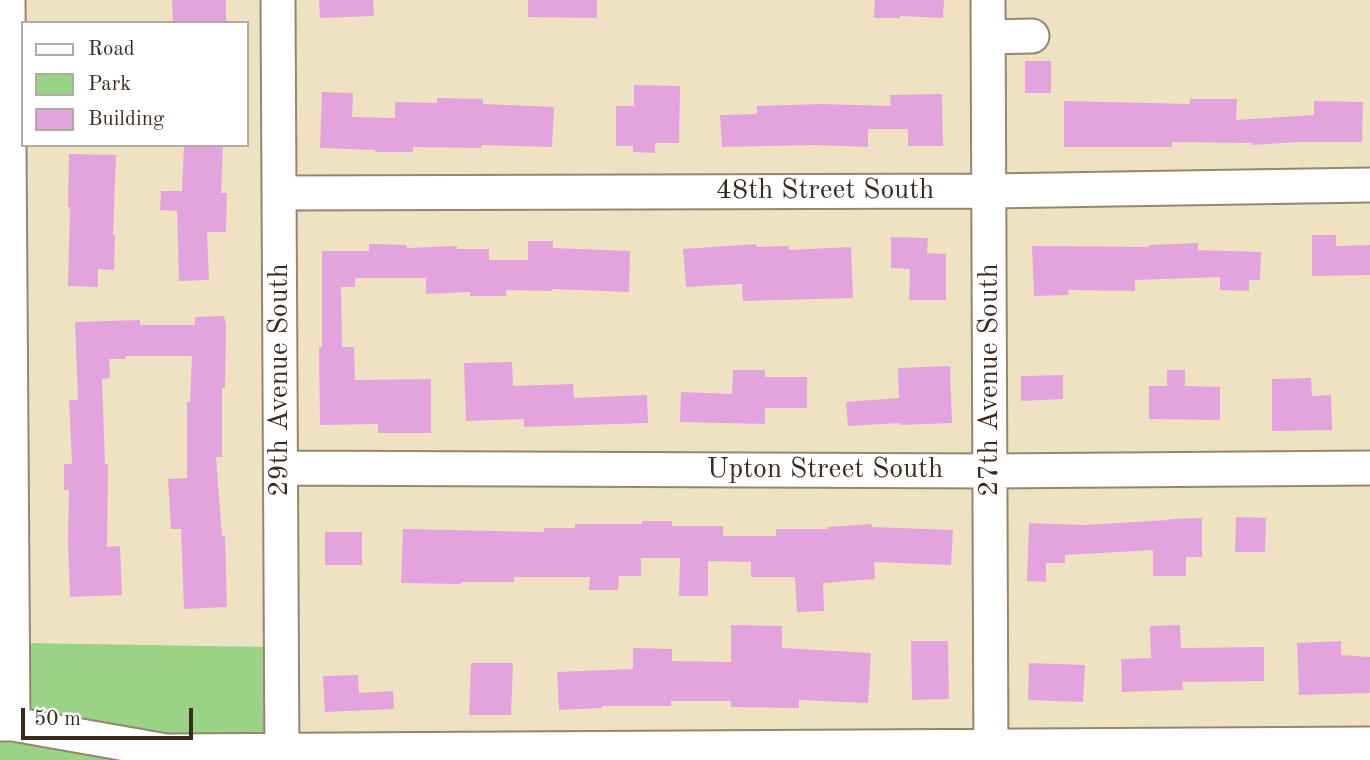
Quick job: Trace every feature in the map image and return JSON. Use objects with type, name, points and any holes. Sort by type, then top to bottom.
[{"type":"street","points":[[8,0],[16,82],[6,724],[165,756],[990,753],[1370,744]]},
{"type":"street","name":"29th Avenue South","points":[[278,0],[282,755]]},
{"type":"street","name":"27th Avenue South","points":[[988,0],[990,753]]},
{"type":"street","points":[[988,37],[1032,36]]},
{"type":"street","name":"48th Street South","points":[[279,193],[989,191],[1370,185]]},
{"type":"street","name":"Upton Street South","points":[[281,468],[990,471],[1370,468]]},
{"type":"green space","points":[[26,643],[268,647],[269,739],[167,740],[26,714]]},
{"type":"green space","points":[[0,736],[145,760],[0,760]]},
{"type":"building","points":[[172,0],[226,0],[226,21],[173,21]]},
{"type":"building","points":[[319,0],[373,0],[374,16],[320,18]]},
{"type":"building","points":[[528,0],[597,0],[597,18],[528,17]]},
{"type":"building","points":[[875,0],[944,0],[943,18],[874,18]]},
{"type":"building","points":[[1025,61],[1051,61],[1051,93],[1025,93]]},
{"type":"building","points":[[634,85],[680,86],[679,143],[655,143],[655,153],[633,152],[633,146],[616,146],[616,106],[634,106]]},
{"type":"building","points":[[322,92],[353,93],[352,117],[395,118],[395,102],[437,103],[437,98],[483,99],[483,104],[554,107],[552,147],[413,147],[413,152],[320,148]]},
{"type":"building","points":[[942,94],[943,146],[908,146],[908,129],[868,129],[868,147],[722,147],[720,115],[757,114],[757,106],[891,106],[890,95]]},
{"type":"building","points":[[1190,99],[1237,99],[1236,120],[1314,115],[1314,101],[1363,102],[1362,142],[1252,145],[1172,142],[1172,147],[1064,147],[1064,101],[1190,104]]},
{"type":"building","points":[[184,147],[223,147],[221,193],[227,193],[226,232],[207,232],[209,280],[179,281],[177,211],[160,210],[161,191],[182,191]]},
{"type":"building","points":[[69,154],[116,155],[114,270],[98,269],[98,287],[68,286]]},
{"type":"building","points":[[1312,235],[1336,235],[1336,246],[1370,245],[1370,275],[1312,276]]},
{"type":"building","points":[[891,237],[928,238],[927,253],[946,254],[946,300],[909,300],[910,269],[891,268]]},
{"type":"building","points":[[528,241],[553,241],[553,248],[630,251],[629,292],[552,289],[506,290],[506,296],[470,296],[470,292],[426,294],[426,278],[355,278],[355,287],[341,287],[342,347],[354,347],[355,380],[431,379],[431,433],[378,433],[378,424],[320,425],[322,251],[369,251],[369,244],[407,245],[407,248],[457,246],[457,249],[489,249],[489,260],[528,260]]},
{"type":"building","points":[[1198,243],[1198,250],[1261,252],[1260,280],[1249,280],[1249,291],[1220,290],[1220,277],[1135,280],[1135,291],[1068,290],[1069,295],[1034,296],[1032,246],[1149,247]]},
{"type":"building","points":[[756,244],[757,247],[789,246],[789,250],[851,247],[853,298],[743,301],[742,284],[686,287],[683,249]]},
{"type":"building","points":[[224,316],[226,325],[222,457],[216,457],[222,536],[225,536],[227,607],[184,609],[181,529],[171,529],[168,479],[187,478],[187,402],[190,402],[192,356],[125,356],[126,359],[109,359],[110,378],[102,379],[105,464],[108,464],[107,547],[120,546],[122,595],[70,597],[69,490],[64,490],[64,464],[72,464],[69,400],[78,400],[75,322],[140,320],[140,325],[195,325],[195,317]]},
{"type":"building","points":[[512,362],[513,386],[573,384],[574,398],[647,395],[648,423],[524,427],[524,419],[466,421],[464,363]]},
{"type":"building","points":[[950,366],[952,423],[848,426],[846,402],[899,398],[898,368]]},
{"type":"building","points":[[733,370],[765,370],[765,377],[807,377],[807,408],[765,408],[765,424],[680,422],[681,392],[732,394]]},
{"type":"building","points":[[1167,370],[1185,370],[1185,386],[1220,387],[1220,420],[1149,419],[1149,386],[1167,386]]},
{"type":"building","points":[[1063,375],[1063,399],[1021,401],[1021,376]]},
{"type":"building","points":[[1311,378],[1312,396],[1331,395],[1332,430],[1272,431],[1272,379]]},
{"type":"building","points":[[1236,517],[1266,518],[1265,552],[1235,552]]},
{"type":"building","points":[[1202,518],[1202,557],[1186,557],[1186,576],[1153,576],[1153,550],[1065,555],[1065,563],[1046,563],[1046,582],[1027,581],[1029,523],[1083,525]]},
{"type":"building","points":[[642,521],[672,521],[672,526],[723,526],[723,536],[776,536],[776,529],[828,529],[871,524],[872,527],[953,530],[951,565],[874,562],[875,579],[823,583],[824,611],[797,612],[795,577],[751,577],[751,562],[708,561],[708,596],[679,596],[680,558],[641,558],[641,576],[619,576],[618,590],[589,590],[590,577],[514,577],[514,582],[461,584],[401,583],[403,529],[544,532],[544,528],[575,528],[575,524],[642,524]]},
{"type":"building","points":[[325,532],[362,532],[362,565],[325,565]]},
{"type":"building","points":[[731,625],[782,626],[782,648],[871,653],[868,703],[799,700],[799,708],[731,707],[731,701],[671,701],[671,706],[602,706],[559,710],[557,672],[633,669],[633,648],[672,649],[672,661],[731,662]]},
{"type":"building","points":[[1180,625],[1181,648],[1264,647],[1264,681],[1182,682],[1183,690],[1122,692],[1121,659],[1151,658],[1150,626]]},
{"type":"building","points":[[911,641],[948,641],[949,699],[912,700]]},
{"type":"building","points":[[1341,641],[1341,655],[1370,657],[1370,693],[1299,695],[1297,643]]},
{"type":"building","points":[[471,663],[513,663],[511,715],[469,715]]},
{"type":"building","points":[[1029,663],[1085,665],[1083,702],[1028,700]]},
{"type":"building","points":[[358,675],[359,693],[393,691],[394,709],[325,712],[323,676]]}]
